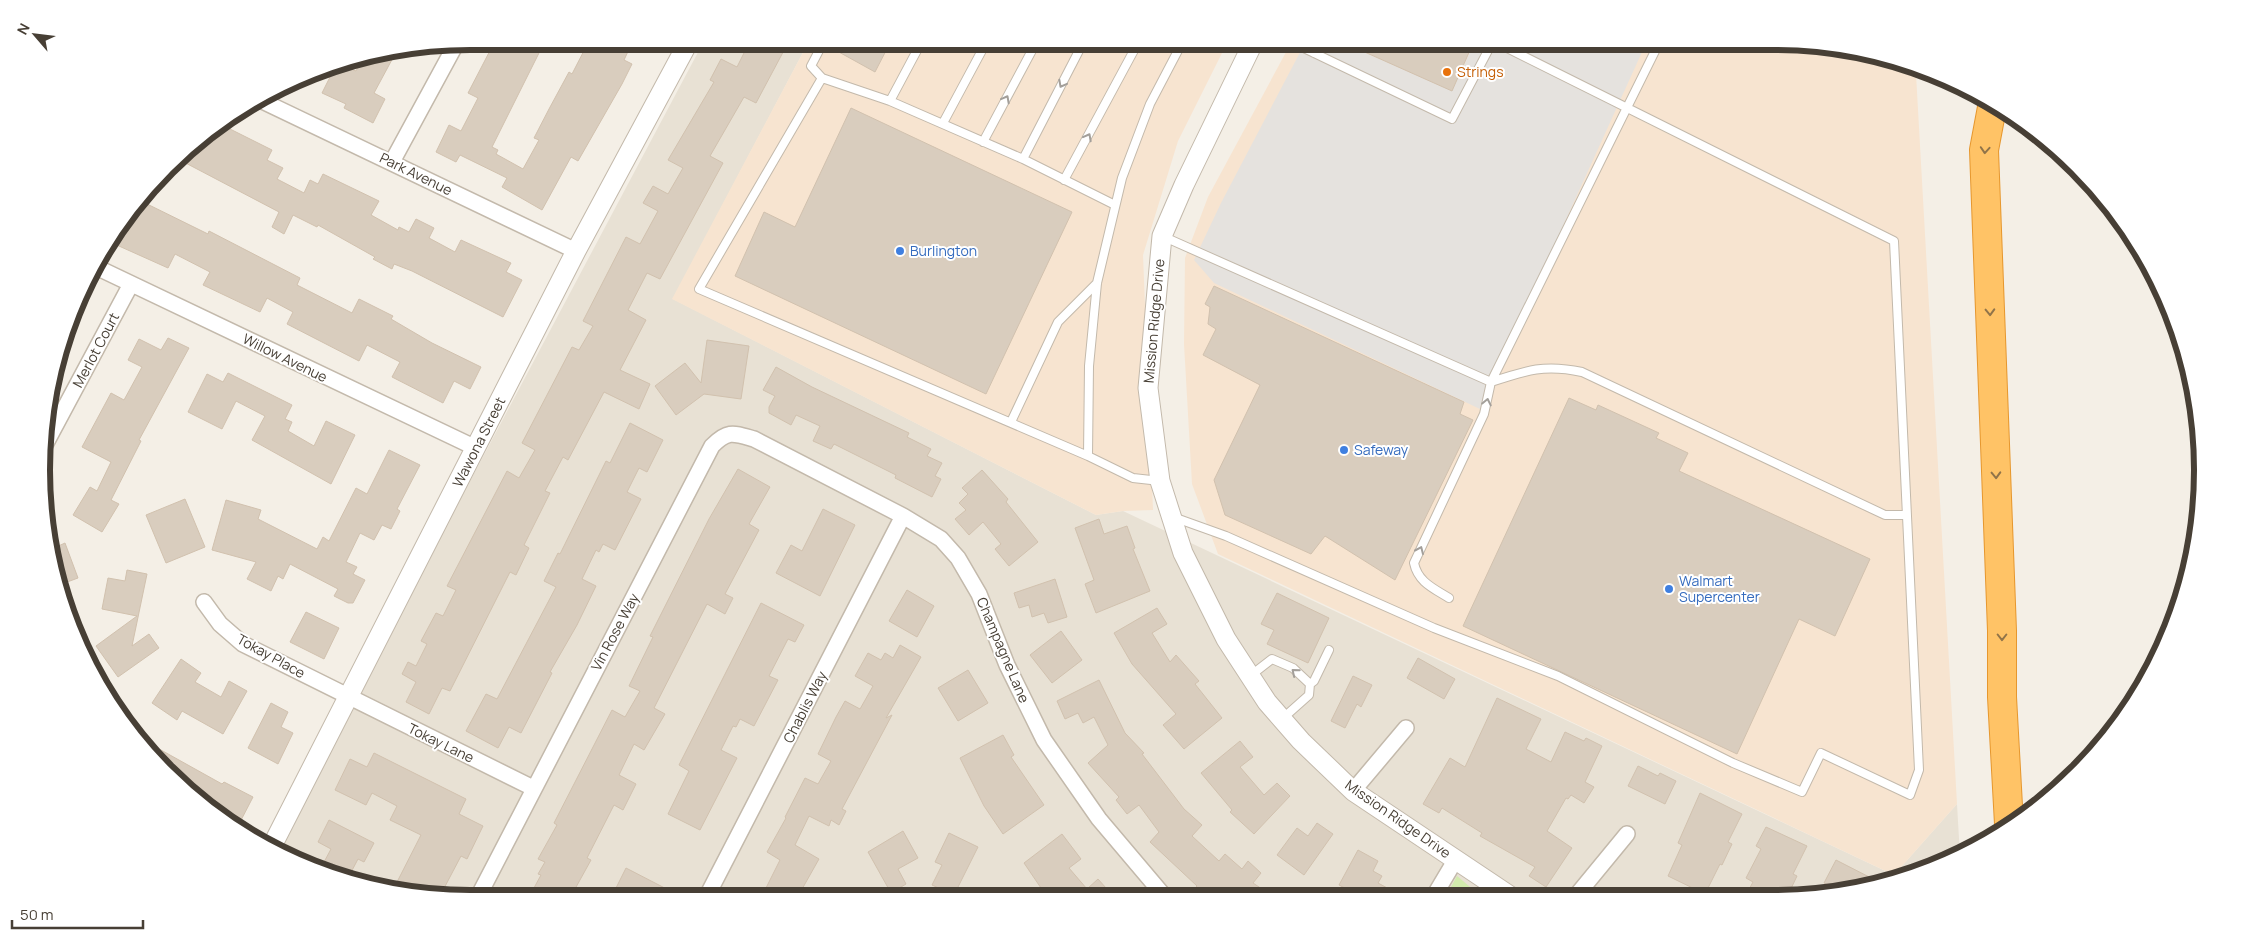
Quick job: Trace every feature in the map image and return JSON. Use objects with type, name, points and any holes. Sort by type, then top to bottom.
[{"type":"highway","points":[[1991,111],[1984,150],[2002,631],[2002,697],[2009,818]]},
{"type":"street","name":"Wawona Street","points":[[274,842],[576,251],[684,50]]},
{"type":"street","name":"Mission Ridge Drive","points":[[1250,50],[1184,185],[1162,236],[1148,388],[1160,481],[1187,562],[1226,639],[1267,702],[1301,741],[1354,791],[1501,890]]},
{"type":"street","points":[[392,162],[452,51]]},
{"type":"street","name":"Park Avenue","points":[[266,103],[576,251]]},
{"type":"street","name":"Willow Avenue","points":[[101,269],[476,448]]},
{"type":"street","name":"Merlot Court","points":[[52,431],[131,284]]},
{"type":"street","name":"Vin Rose Way","points":[[482,890],[712,446],[723,435],[732,433],[754,439],[793,459]]},
{"type":"street","name":"Champagne Lane","points":[[793,459],[903,516],[942,539],[958,558],[979,594],[1007,665],[1044,740],[1098,820],[1158,890]]},
{"type":"street","name":"Chablis Way","points":[[710,890],[903,516]]},
{"type":"street","name":"Tokay Place","points":[[204,602],[220,624],[243,644],[349,697]]},
{"type":"street","name":"Tokay Lane","points":[[349,697],[533,788]]},
{"type":"street","points":[[1354,791],[1406,728]]},
{"type":"street","points":[[1581,890],[1627,834]]},
{"type":"street","points":[[1438,890],[1456,859]]},
{"type":"lane","points":[[819,50],[811,66],[822,78],[890,100],[1023,159],[1115,205]]},
{"type":"lane","points":[[890,100],[917,50]]},
{"type":"lane","points":[[943,123],[982,50]]},
{"type":"lane","points":[[983,142],[1032,50]]},
{"type":"lane","points":[[1023,159],[1079,50]]},
{"type":"lane","points":[[1064,180],[1135,50]]},
{"type":"lane","points":[[1088,456],[1089,366],[1097,283],[1122,178],[1150,104],[1178,50]]},
{"type":"lane","points":[[1308,50],[1452,119],[1488,50]]},
{"type":"lane","points":[[1172,516],[1226,536],[1434,628],[1558,676],[1733,764],[1802,792],[1821,754],[1910,795],[1919,770],[1894,240],[1511,50]]},
{"type":"lane","points":[[1449,598],[1424,583],[1416,573],[1414,563],[1484,414],[1491,382],[1656,50]]},
{"type":"lane","points":[[822,78],[700,289],[1011,422],[1133,478],[1160,481]]},
{"type":"lane","points":[[1162,236],[1491,382],[1527,370],[1559,367],[1582,372],[1885,515],[1906,515]]},
{"type":"lane","points":[[1011,422],[1058,322],[1097,283]]},
{"type":"lane","points":[[1282,719],[1309,695],[1310,684],[1314,681],[1329,650]]},
{"type":"lane","points":[[1250,676],[1272,659],[1292,668],[1310,684]]},
{"type":"shaded area","points":[[699,50],[804,50],[673,299],[1096,515],[1123,511],[1891,874],[1829,886],[1774,890],[470,890],[415,886],[361,876],[309,858],[277,843]]},
{"type":"shaded area","points":[[804,50],[1224,50],[1178,141],[1143,255],[1153,510],[1123,511],[1096,515],[672,299]]},
{"type":"shaded area","points":[[1287,50],[1801,51],[1856,58],[1916,75],[1957,804],[1897,872],[1891,874],[1218,554],[1192,484],[1184,344],[1185,258],[1208,197]]},
{"type":"shaded area","points":[[1301,50],[1343,50],[1347,52],[1348,50],[1359,50],[1452,91],[1471,50],[1643,50],[1480,409],[1214,283],[1194,260],[1221,203]]},
{"type":"shaded area","points":[[1957,804],[1959,847],[1897,872]]},
{"type":"green space","points":[[1457,876],[1474,890],[1449,890]]},
{"type":"building","points":[[490,50],[540,50],[492,147],[498,150],[496,154],[523,169],[539,140],[534,138],[569,72],[572,74],[584,50],[629,50],[624,60],[632,64],[578,161],[571,157],[542,210],[502,187],[507,178],[460,155],[456,162],[436,152],[449,125],[461,131],[478,98],[468,93]]},
{"type":"building","points":[[746,50],[784,50],[756,103],[744,97],[710,156],[723,163],[660,279],[647,273],[628,310],[646,320],[620,370],[650,384],[639,409],[604,392],[568,460],[563,457],[545,491],[550,493],[524,545],[529,548],[516,575],[510,572],[450,691],[442,688],[429,714],[406,702],[416,682],[402,674],[408,662],[416,666],[427,644],[421,641],[436,613],[443,616],[456,590],[447,586],[507,471],[519,478],[535,450],[522,443],[572,347],[579,350],[593,326],[583,321],[626,237],[640,244],[658,211],[643,203],[653,186],[668,194],[683,168],[668,160],[714,82],[710,80],[721,59],[737,67]]},
{"type":"building","points":[[835,50],[886,50],[875,72]]},
{"type":"building","points":[[1360,50],[1470,50],[1452,91]]},
{"type":"building","points":[[393,57],[374,93],[385,99],[373,123],[344,108],[346,104],[322,93],[332,73],[349,68],[356,71],[359,65]]},
{"type":"building","name":"Burlington","points":[[851,108],[1072,212],[986,394],[735,276],[764,212],[795,227]]},
{"type":"building","points":[[227,128],[272,150],[267,160],[283,168],[277,179],[304,193],[310,180],[318,184],[323,174],[379,201],[371,215],[398,230],[399,227],[409,232],[416,219],[434,228],[429,238],[455,252],[461,240],[511,263],[506,272],[522,280],[503,317],[412,271],[394,264],[392,269],[373,259],[375,257],[318,225],[317,227],[293,215],[284,234],[272,227],[279,212],[184,162]]},
{"type":"building","points":[[146,203],[208,234],[209,231],[300,278],[297,285],[352,313],[359,299],[393,316],[391,319],[432,343],[481,367],[470,389],[454,381],[443,403],[392,377],[400,362],[367,345],[359,361],[287,324],[293,312],[267,298],[260,312],[203,285],[210,272],[175,254],[168,268],[116,245]]},
{"type":"building","name":"Safeway","points":[[1214,286],[1464,402],[1460,414],[1473,420],[1395,580],[1325,536],[1311,554],[1225,515],[1214,480],[1260,385],[1203,355],[1216,329],[1208,324],[1210,307],[1205,304]]},
{"type":"building","points":[[168,338],[189,348],[139,440],[141,441],[111,500],[119,504],[102,532],[73,515],[90,487],[97,491],[111,462],[82,447],[111,393],[124,400],[142,367],[128,360],[139,339],[161,350]]},
{"type":"building","points":[[707,340],[749,346],[741,399],[704,394],[676,415],[655,386],[685,363],[701,383]]},
{"type":"building","points":[[776,367],[812,387],[909,433],[907,437],[931,449],[927,456],[942,463],[935,476],[941,479],[932,497],[895,478],[896,475],[834,444],[831,449],[813,441],[820,426],[796,415],[791,425],[769,413],[769,407],[775,396],[763,390]]},
{"type":"building","points":[[228,373],[292,405],[285,419],[292,422],[288,431],[314,446],[326,421],[355,435],[331,484],[252,440],[265,416],[236,401],[222,429],[188,412],[207,374],[223,382]]},
{"type":"building","name":"Walmart Supercenter","points":[[1569,398],[1596,410],[1598,405],[1659,433],[1656,438],[1688,453],[1679,471],[1870,559],[1835,636],[1799,619],[1737,754],[1463,626]]},
{"type":"building","points":[[630,423],[663,440],[647,472],[639,468],[627,492],[641,499],[615,550],[603,544],[599,552],[596,550],[582,579],[596,586],[577,625],[550,672],[552,673],[521,733],[509,727],[498,748],[466,731],[486,694],[497,699],[556,587],[544,581],[558,553],[560,554],[606,461],[610,463]]},
{"type":"building","points":[[389,450],[420,465],[397,509],[400,511],[391,529],[382,525],[374,540],[360,533],[346,562],[357,567],[353,574],[365,580],[353,603],[348,603],[334,596],[338,589],[290,564],[283,579],[278,576],[271,591],[247,579],[256,562],[212,550],[226,500],[261,510],[258,519],[317,549],[323,537],[329,541],[356,488],[367,494]]},
{"type":"building","points":[[738,469],[770,487],[749,524],[759,530],[725,594],[733,598],[725,614],[707,604],[654,708],[665,714],[644,750],[634,744],[619,775],[636,784],[623,810],[614,805],[587,858],[591,860],[574,890],[533,890],[541,875],[538,874],[545,862],[538,859],[557,825],[554,823],[612,710],[625,717],[640,691],[629,686],[653,637],[650,636],[709,519]]},
{"type":"building","points":[[982,470],[1008,499],[1006,502],[1038,542],[1009,566],[995,549],[1001,544],[983,522],[969,535],[955,519],[966,510],[959,503],[968,494],[962,488]]},
{"type":"building","points":[[185,499],[205,547],[166,563],[146,515]]},
{"type":"building","points":[[823,509],[855,525],[820,596],[776,573],[791,545],[802,551]]},
{"type":"building","points":[[1099,519],[1104,534],[1127,526],[1135,548],[1133,549],[1150,591],[1096,613],[1085,584],[1094,580],[1075,528]]},
{"type":"building","points":[[65,543],[78,578],[65,583],[57,547]]},
{"type":"building","points":[[127,570],[147,574],[132,646],[149,634],[159,648],[118,677],[96,646],[137,616],[102,609],[108,578],[125,581]]},
{"type":"building","points":[[1055,579],[1067,617],[1048,623],[1044,613],[1032,617],[1029,605],[1019,608],[1014,593]]},
{"type":"building","points":[[907,590],[934,606],[917,637],[889,621]]},
{"type":"building","points":[[1277,593],[1329,618],[1308,663],[1267,644],[1274,630],[1261,624]]},
{"type":"building","points":[[761,603],[804,625],[795,642],[788,639],[769,676],[778,680],[754,726],[740,719],[736,727],[733,726],[721,750],[737,758],[700,830],[668,814],[689,771],[679,765]]},
{"type":"building","points":[[1157,608],[1167,624],[1152,633],[1170,662],[1176,655],[1199,681],[1195,684],[1222,718],[1184,749],[1163,725],[1176,714],[1132,664],[1114,633]]},
{"type":"building","points":[[306,612],[339,628],[324,659],[290,642]]},
{"type":"building","points":[[1061,631],[1082,660],[1052,683],[1030,655]]},
{"type":"building","points":[[900,645],[921,657],[886,718],[892,715],[842,809],[846,811],[839,825],[831,820],[829,826],[809,816],[795,845],[819,859],[802,890],[765,890],[780,860],[767,852],[805,778],[818,784],[831,761],[818,754],[836,717],[845,701],[860,709],[873,686],[855,676],[868,653],[881,660],[885,653],[893,658]]},
{"type":"building","points":[[1418,658],[1455,679],[1444,699],[1407,678]]},
{"type":"building","points":[[181,659],[201,673],[195,682],[221,697],[229,681],[247,691],[223,734],[182,711],[177,720],[152,703]]},
{"type":"building","points":[[968,670],[988,703],[958,721],[938,688]]},
{"type":"building","points":[[1353,676],[1372,685],[1361,707],[1357,704],[1345,728],[1331,721]]},
{"type":"building","points":[[1099,680],[1125,733],[1144,753],[1142,754],[1184,809],[1202,825],[1192,836],[1219,861],[1225,854],[1242,869],[1248,861],[1261,873],[1253,883],[1264,890],[1194,889],[1197,886],[1150,842],[1159,832],[1139,805],[1127,814],[1116,800],[1119,797],[1088,763],[1108,745],[1094,717],[1083,723],[1078,713],[1065,719],[1057,701]]},
{"type":"building","points":[[1497,698],[1541,719],[1526,749],[1551,762],[1565,732],[1584,741],[1586,738],[1602,746],[1585,782],[1594,787],[1584,803],[1571,795],[1568,799],[1566,798],[1547,831],[1572,848],[1546,887],[1529,876],[1535,867],[1480,836],[1482,833],[1442,808],[1439,813],[1423,804],[1450,758],[1465,767]]},
{"type":"building","points":[[271,703],[288,712],[281,727],[293,733],[278,764],[248,748]]},
{"type":"building","points":[[1003,735],[1014,755],[1011,757],[1044,805],[1003,834],[984,806],[960,758]]},
{"type":"building","points":[[1240,741],[1253,757],[1240,767],[1264,795],[1277,783],[1290,796],[1254,834],[1230,812],[1232,810],[1201,773]]},
{"type":"building","points":[[153,745],[222,784],[224,782],[253,797],[240,821],[193,786]]},
{"type":"building","points":[[374,753],[466,799],[459,814],[483,826],[467,859],[461,856],[444,889],[396,883],[421,835],[390,820],[397,806],[372,793],[366,805],[335,790],[350,759],[367,767]]},
{"type":"building","points":[[1638,766],[1658,776],[1660,773],[1676,781],[1665,804],[1628,786]]},
{"type":"building","points":[[1700,793],[1742,814],[1728,842],[1732,844],[1707,890],[1697,890],[1668,876],[1682,845],[1678,843]]},
{"type":"building","points":[[329,820],[374,843],[364,862],[358,859],[351,873],[323,863],[331,849],[318,842]]},
{"type":"building","points":[[1317,823],[1333,834],[1304,875],[1277,855],[1297,828],[1308,836]]},
{"type":"building","points":[[1766,827],[1807,846],[1793,874],[1797,876],[1791,889],[1749,890],[1753,882],[1746,878],[1761,849],[1756,846]]},
{"type":"building","points":[[903,831],[918,858],[898,869],[906,884],[896,890],[889,890],[868,852]]},
{"type":"building","points":[[949,833],[978,847],[956,890],[943,890],[932,885],[942,865],[935,862]]},
{"type":"building","points":[[1062,834],[1081,859],[1069,868],[1087,889],[1098,879],[1108,890],[1043,890],[1024,863]]},
{"type":"building","points":[[1358,850],[1378,861],[1373,871],[1382,876],[1378,883],[1391,890],[1349,890],[1339,885]]},
{"type":"building","points":[[1836,860],[1872,878],[1830,886],[1824,883]]},
{"type":"building","points":[[626,868],[669,890],[615,890]]},
{"type":"place","name":"Strings","points":[[1447,72]]},
{"type":"place","name":"Burlington","points":[[900,251]]},
{"type":"place","name":"Safeway","points":[[1344,450]]},
{"type":"place","name":"Walmart Supercenter","points":[[1669,589]]}]
